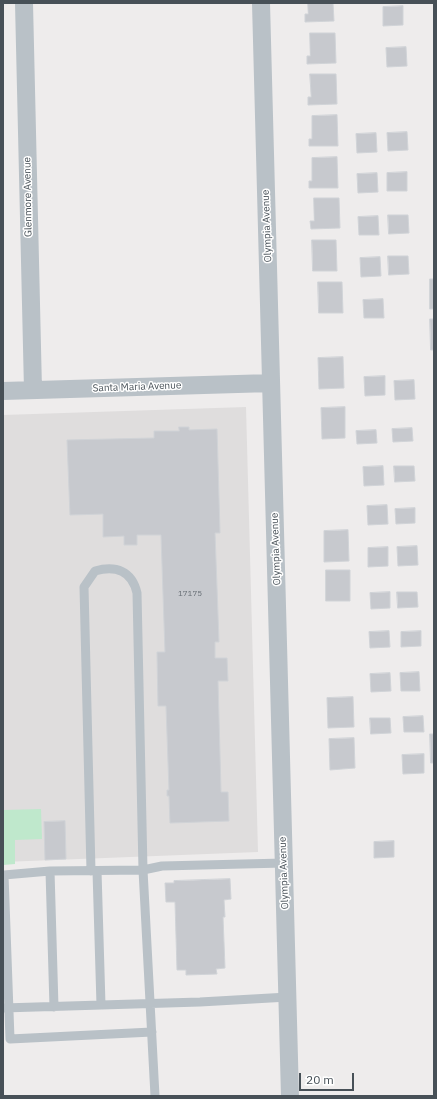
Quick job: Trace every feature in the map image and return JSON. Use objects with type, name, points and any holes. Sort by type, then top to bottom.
[{"type":"street","name":"Glenmore Avenue","points":[[24,3],[33,390]]},
{"type":"street","name":"Olympia Avenue","points":[[261,3],[290,1096]]},
{"type":"street","name":"Santa Maria Avenue","points":[[3,391],[271,382]]},
{"type":"lane","points":[[101,1005],[94,871],[84,587],[95,571],[114,568],[123,570],[131,577],[135,584],[137,593],[143,870],[155,1096]]},
{"type":"lane","points":[[152,1032],[10,1039],[6,1008],[4,875],[50,871],[143,870],[162,866],[284,863]]},
{"type":"lane","points":[[50,871],[54,1007]]},
{"type":"lane","points":[[6,1008],[288,997]]},
{"type":"shaded area","points":[[246,407],[258,852],[3,862],[3,415]]},
{"type":"green space","points":[[41,809],[42,839],[15,840],[15,864],[3,865],[3,810]]},
{"type":"building","points":[[308,3],[333,3],[334,21],[305,22],[305,14],[308,14]]},
{"type":"building","points":[[403,6],[403,25],[383,26],[383,7]]},
{"type":"building","points":[[310,33],[335,33],[336,63],[307,64],[307,56],[310,56]]},
{"type":"building","points":[[406,47],[407,66],[387,67],[386,48]]},
{"type":"building","points":[[310,74],[336,74],[337,104],[308,105],[308,97],[311,97]]},
{"type":"building","points":[[337,115],[338,146],[309,146],[309,139],[312,139],[312,116]]},
{"type":"building","points":[[407,132],[408,150],[388,151],[387,133]]},
{"type":"building","points":[[376,133],[377,152],[357,153],[356,134]]},
{"type":"building","points":[[337,157],[338,188],[309,188],[309,181],[312,181],[312,158]]},
{"type":"building","points":[[407,172],[407,191],[387,191],[387,173]]},
{"type":"building","points":[[377,173],[378,192],[358,193],[357,174]]},
{"type":"building","points":[[314,198],[339,198],[340,228],[311,229],[310,221],[314,221]]},
{"type":"building","points":[[388,215],[408,215],[409,233],[389,234]]},
{"type":"building","points":[[378,216],[379,235],[359,235],[358,217]]},
{"type":"building","points":[[312,240],[336,240],[337,271],[313,271]]},
{"type":"building","points":[[388,256],[408,256],[409,274],[389,275]]},
{"type":"building","points":[[380,257],[381,276],[361,277],[360,258]]},
{"type":"building","points":[[430,279],[434,279],[434,309],[430,309]]},
{"type":"building","points":[[318,282],[342,282],[343,313],[319,313]]},
{"type":"building","points":[[383,299],[384,318],[364,318],[363,300]]},
{"type":"building","points":[[430,319],[434,319],[434,350],[431,350]]},
{"type":"building","points":[[343,357],[344,388],[319,389],[318,358]]},
{"type":"building","points":[[385,376],[385,395],[365,396],[364,377]]},
{"type":"building","points":[[414,380],[415,399],[395,400],[394,381]]},
{"type":"building","points":[[345,407],[345,438],[322,439],[321,408]]},
{"type":"building","points":[[179,427],[189,427],[189,430],[217,429],[220,533],[215,533],[219,642],[215,642],[215,658],[227,658],[228,681],[218,681],[221,792],[228,792],[229,821],[170,823],[169,796],[167,796],[167,790],[169,790],[166,706],[158,706],[157,652],[165,652],[161,535],[137,535],[137,545],[124,545],[124,536],[103,537],[103,514],[70,515],[67,440],[154,438],[154,431],[179,431]]},
{"type":"building","points":[[412,428],[413,441],[393,442],[392,429]]},
{"type":"building","points":[[376,430],[377,443],[357,444],[356,431]]},
{"type":"building","points":[[383,466],[384,485],[364,486],[363,467]]},
{"type":"building","points":[[394,466],[414,466],[415,481],[395,482]]},
{"type":"building","points":[[387,505],[388,524],[368,525],[367,506]]},
{"type":"building","points":[[415,508],[415,523],[396,524],[395,509]]},
{"type":"building","points":[[348,530],[349,561],[324,562],[324,531]]},
{"type":"building","points":[[417,546],[418,565],[398,566],[397,547]]},
{"type":"building","points":[[388,547],[388,566],[368,567],[368,548]]},
{"type":"building","points":[[326,570],[350,570],[350,601],[326,601]]},
{"type":"building","points":[[390,592],[390,608],[371,609],[370,593]]},
{"type":"building","points":[[397,592],[417,592],[418,607],[398,608]]},
{"type":"building","points":[[389,631],[390,647],[370,648],[369,632]]},
{"type":"building","points":[[421,631],[421,646],[401,647],[401,632]]},
{"type":"building","points":[[419,672],[420,691],[401,691],[400,673]]},
{"type":"building","points":[[390,673],[391,691],[371,692],[370,674]]},
{"type":"building","points":[[353,697],[354,727],[328,728],[327,698]]},
{"type":"building","points":[[423,716],[424,732],[404,732],[403,717]]},
{"type":"building","points":[[370,718],[390,718],[391,733],[371,734]]},
{"type":"building","points":[[430,734],[434,734],[434,763],[431,763]]},
{"type":"building","points":[[354,738],[355,768],[330,770],[329,739]]},
{"type":"building","points":[[424,754],[424,773],[403,774],[402,755]]},
{"type":"building","points":[[65,821],[66,859],[45,860],[44,822]]},
{"type":"building","points":[[394,841],[394,857],[374,858],[374,842]]},
{"type":"building","points":[[230,879],[231,899],[224,900],[225,917],[223,917],[225,968],[216,969],[217,974],[186,975],[186,970],[177,970],[175,902],[166,902],[165,883],[174,883],[174,881]]}]
